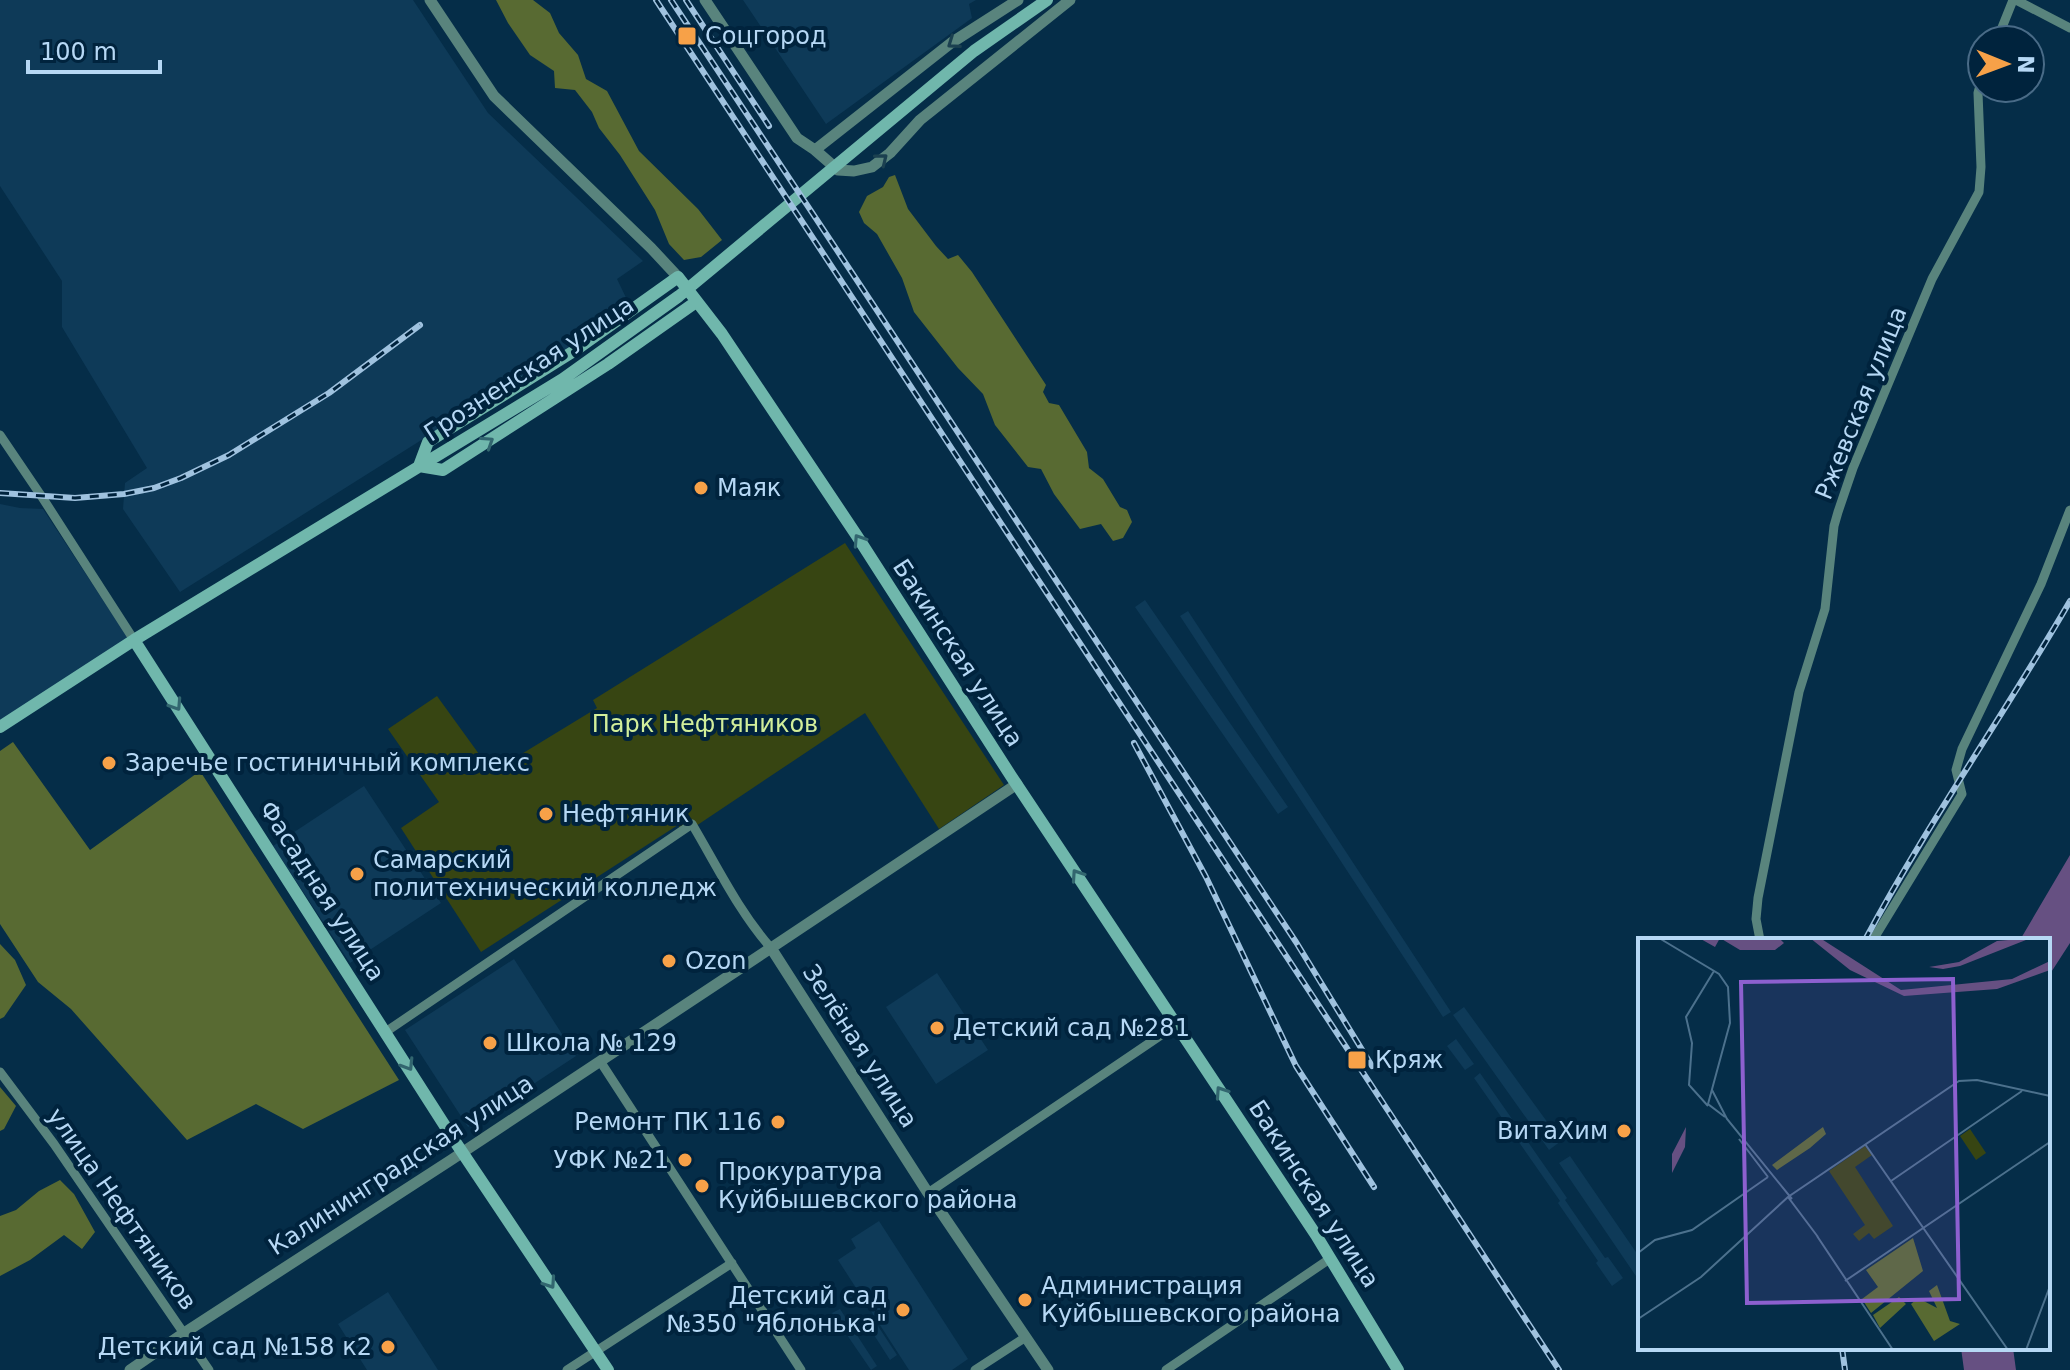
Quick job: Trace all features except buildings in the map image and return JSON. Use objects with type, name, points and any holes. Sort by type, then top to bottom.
[{"type":"main road","name":"Грозненская улица","points":[[0,727],[134,640],[563,379],[679,296],[974,51],[1047,0]]},
{"type":"main road","name":"Бакинская улица","points":[[678,277],[722,334],[849,524],[1331,1258],[1398,1370]]},
{"type":"main road","points":[[678,277],[574,351],[428,442],[419,466],[443,470],[608,364],[696,302]]},
{"type":"main road","points":[[634,310],[696,302]]},
{"type":"main road","name":"Фасадная улица","points":[[134,640],[463,1152],[608,1370]]},
{"type":"street","name":"Бакинская улица","points":[[430,0],[494,96],[678,277]]},
{"type":"street","points":[[705,0],[797,138],[838,170],[854,171],[872,167],[890,153],[920,120],[1070,0]]},
{"type":"street","points":[[815,150],[951,43],[1018,0]]},
{"type":"street","points":[[2004,24],[2015,0],[2070,28]]},
{"type":"street","name":"Ржевская улица","points":[[1760,938],[1756,919],[1758,898],[1799,692],[1825,609],[1834,526],[1853,468],[1932,279],[1979,192],[1978,104]]},
{"type":"street","name":"Фасадная улица","points":[[0,435],[134,640]]},
{"type":"street","points":[[1874,938],[1962,794],[1956,770],[1962,749],[2041,584],[2070,510]]},
{"type":"street","name":"Калининградская улица","points":[[130,1370],[1017,784]]},
{"type":"street","name":"Зелёная улица","points":[[387,1031],[692,824],[762,938],[928,1193],[1048,1370]]},
{"type":"street","points":[[928,1193],[1176,1025]]},
{"type":"street","points":[[600,1061],[801,1370]]},
{"type":"street","name":"улица Нефтяников","points":[[0,1072],[54,1144],[209,1370]]},
{"type":"street","points":[[1166,1370],[1331,1258]]},
{"type":"street","points":[[567,1370],[732,1263]]},
{"type":"street","points":[[975,1370],[1026,1337]]},
{"type":"shaded area","points":[[0,0],[413,0],[488,113],[643,261],[617,279],[631,308],[180,592],[123,509],[125,483],[147,468],[62,327],[62,281],[0,186]]},
{"type":"shaded area","points":[[743,0],[976,0],[969,4],[972,18],[826,124]]},
{"type":"shaded area","points":[[0,504],[43,509],[128,638],[0,722]]},
{"type":"shaded area","points":[[1145,600],[1288,807],[1278,814],[1135,607]]},
{"type":"shaded area","points":[[1188,611],[1451,1012],[1443,1017],[1180,616]]},
{"type":"shaded area","name":"Самарский политехнический колледж","points":[[364,786],[441,903],[350,963],[273,846]]},
{"type":"shaded area","points":[[2070,855],[2070,943],[2050,974],[2050,938],[2021,938]]},
{"type":"shaded area","name":"Школа № 129","points":[[514,959],[576,1056],[468,1127],[405,1030]]},
{"type":"shaded area","name":"Детский сад №281","points":[[937,973],[988,1050],[936,1084],[886,1007]]},
{"type":"shaded area","points":[[1464,1007],[1561,1141],[1549,1150],[1453,1015]]},
{"type":"shaded area","points":[[1456,1039],[1474,1064],[1465,1070],[1447,1046]]},
{"type":"shaded area","points":[[1480,1073],[1605,1258],[1608,1257],[1623,1278],[1612,1286],[1558,1203],[1560,1201],[1474,1078]]},
{"type":"shaded area","points":[[1570,1156],[1638,1255],[1638,1279],[1559,1163]]},
{"type":"shaded area","name":"Детский сад №350 \"Яблонька\"","points":[[879,1221],[968,1359],[952,1370],[909,1370],[838,1260],[856,1248],[851,1239]]},
{"type":"shaded area","name":"Детский сад №158 к2","points":[[388,1292],[438,1370],[367,1370],[338,1324]]},
{"type":"shaded area","points":[[840,1309],[877,1366],[871,1370],[832,1313]]},
{"type":"shaded area","points":[[874,1320],[897,1355],[890,1360],[867,1324]]},
{"type":"shaded area","points":[[1961,1350],[2013,1350],[2016,1370],[1964,1370]]},
{"type":"green space","points":[[496,0],[533,0],[550,13],[559,33],[578,55],[586,79],[607,91],[639,151],[698,209],[722,240],[701,257],[684,260],[669,244],[655,210],[599,128],[592,112],[575,90],[555,88],[554,71],[530,55]]},
{"type":"green space","points":[[895,175],[908,209],[948,259],[958,255],[972,272],[1046,385],[1043,392],[1049,403],[1059,405],[1087,452],[1089,468],[1103,479],[1120,507],[1127,510],[1132,522],[1123,538],[1113,541],[1101,524],[1080,529],[1054,494],[1041,469],[1028,467],[995,425],[983,394],[914,312],[902,278],[877,234],[864,223],[859,212],[867,196]]},
{"type":"green space","name":"Парк Нефтяников","points":[[845,543],[1004,785],[939,829],[865,713],[684,834],[678,825],[481,952],[401,828],[439,802],[388,729],[437,696],[492,772],[597,708],[593,700]]},
{"type":"green space","points":[[13,742],[90,850],[200,771],[399,1080],[303,1129],[256,1104],[187,1140],[71,1009],[38,982],[0,924],[0,751]]},
{"type":"green space","points":[[0,944],[15,960],[26,985],[0,1019]]},
{"type":"green space","points":[[0,1087],[16,1106],[0,1131]]},
{"type":"green space","points":[[60,1180],[74,1194],[95,1232],[82,1249],[64,1235],[30,1260],[0,1276],[0,1216],[16,1210],[39,1191]]},
{"type":"railway","points":[[656,0],[1559,1370]]},
{"type":"railway","points":[[671,0],[1296,942],[1372,1066]]},
{"type":"railway","points":[[686,0],[769,126]]},
{"type":"railway","points":[[0,493],[75,498],[124,494],[181,478],[229,455],[329,393],[420,325]]},
{"type":"railway","points":[[1866,938],[1914,854],[2070,601]]},
{"type":"railway","points":[[1134,743],[1206,877],[1296,1066],[1374,1187]]},
{"type":"railway","points":[[1842,1350],[1845,1370]]},
{"type":"place","name":"Соцгород","points":[[687,36]]},
{"type":"place","name":"Маяк","points":[[701,488]]},
{"type":"place","name":"Заречье гостиничный комплекс","points":[[109,763]]},
{"type":"place","name":"Нефтяник","points":[[546,814]]},
{"type":"place","name":"Самарский политехнический колледж","points":[[357,874]]},
{"type":"place","name":"Ozon","points":[[669,961]]},
{"type":"place","name":"Детский сад №281","points":[[937,1028]]},
{"type":"place","name":"Школа № 129","points":[[490,1043]]},
{"type":"place","name":"Кряж","points":[[1357,1060]]},
{"type":"place","name":"Ремонт ПК 116","points":[[778,1122]]},
{"type":"place","name":"ВитаХим","points":[[1624,1131]]},
{"type":"place","name":"УФК №21","points":[[685,1160]]},
{"type":"place","name":"Прокуратура Куйбышевского района","points":[[702,1186]]},
{"type":"place","name":"Администрация Куйбышевского района","points":[[1025,1300]]},
{"type":"place","name":"Детский сад №350 \"Яблонька\"","points":[[903,1310]]},
{"type":"place","name":"Детский сад №158 к2","points":[[388,1347]]}]
